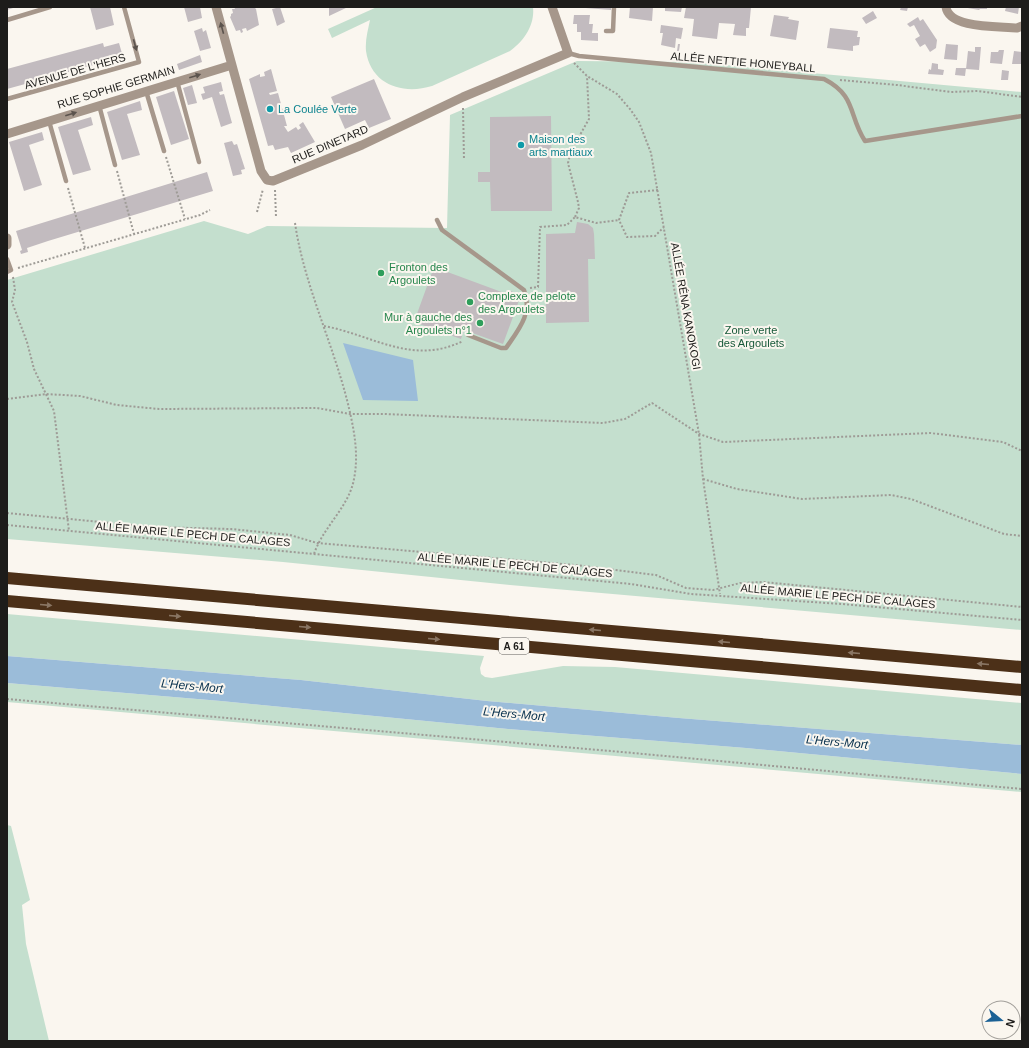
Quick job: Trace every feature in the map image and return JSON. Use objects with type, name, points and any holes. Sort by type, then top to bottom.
[{"type":"highway","name":"A 61","points":[[7,578],[1022,668]]},
{"type":"highway","name":"A 61","points":[[7,601],[1022,690]]},
{"type":"street","points":[[216,7],[261,171],[270,181]]},
{"type":"street","points":[[552,7],[568,53]]},
{"type":"street","points":[[946,7],[947,12],[952,19],[961,23],[1017,28],[1022,26]]},
{"type":"street","name":"RUE DINETARD","points":[[270,181],[362,145],[463,97],[568,53]]},
{"type":"street","name":"RUE SOPHIE GERMAIN","points":[[7,134],[232,65]]},
{"type":"street","points":[[7,238],[7,245]]},
{"type":"lane","points":[[7,20],[50,7]]},
{"type":"lane","name":"AVENUE DE L'HERS","points":[[7,99],[139,62],[124,7]]},
{"type":"lane","points":[[606,31],[613,31],[614,7]]},
{"type":"lane","name":"ALLÉE NETTIE HONEYBALL","points":[[568,53],[579,56],[824,79],[843,91],[852,108],[857,126],[865,141],[1022,116]]},
{"type":"lane","points":[[177,81],[199,162]]},
{"type":"lane","points":[[146,91],[164,151]]},
{"type":"lane","points":[[99,105],[115,165]]},
{"type":"lane","points":[[49,121],[66,181]]},
{"type":"lane","points":[[437,220],[442,230],[524,290],[528,299],[527,316],[506,348],[502,348],[468,335]]},
{"type":"lane","points":[[7,259],[9,271]]},
{"type":"path","name":"ALLÉE RÉNA KANOKOGI","points":[[568,53],[572,61],[587,76],[617,94],[630,109],[639,122],[651,153],[699,434],[703,478],[720,595]]},
{"type":"path","points":[[524,290],[538,287],[540,227],[566,225],[575,217],[579,208],[568,163],[571,151],[589,118],[587,76]]},
{"type":"path","points":[[824,79],[897,85],[951,92],[978,91],[1022,97]]},
{"type":"path","points":[[463,97],[464,160]]},
{"type":"path","points":[[164,151],[185,219]]},
{"type":"path","points":[[115,165],[134,234]]},
{"type":"path","points":[[66,181],[86,248]]},
{"type":"path","points":[[257,212],[262,191],[270,181],[275,189],[276,217]]},
{"type":"path","points":[[658,190],[629,193],[619,220],[627,237],[655,236],[664,227]]},
{"type":"path","points":[[69,531],[54,411],[34,369],[27,342],[12,302],[15,290],[9,271],[200,215],[210,210]]},
{"type":"path","points":[[575,217],[596,223],[619,220]]},
{"type":"path","points":[[295,223],[303,260],[342,382],[356,448],[354,480],[341,509],[317,543],[314,554]]},
{"type":"path","points":[[324,326],[345,330],[385,345],[414,351],[438,348],[463,341],[468,335]]},
{"type":"path","points":[[7,399],[46,394],[80,396],[117,405],[159,409],[317,408],[350,414],[384,414],[603,423],[625,420],[652,403],[699,434],[723,442],[930,433],[1003,442],[1022,451]]},
{"type":"path","points":[[703,478],[737,489],[802,499],[897,496],[911,499],[1004,534],[1022,536]]},
{"type":"path","points":[[7,513],[153,527],[239,530],[290,535],[317,543],[575,565],[656,575],[686,588],[713,590],[740,583],[763,582],[1022,606]]},
{"type":"path","name":"ALLÉE MARIE LE PECH DE CALAGES","points":[[7,525],[631,584],[691,594],[842,604],[1022,620]]},
{"type":"path","points":[[7,699],[622,752],[1022,789]]},
{"type":"green space","points":[[377,7],[533,7],[533,14],[528,32],[510,51],[432,86],[410,89],[390,85],[374,72],[369,63],[366,51],[366,39],[370,20],[332,38],[328,29]]},
{"type":"green space","name":"Zone verte des Argoulets","points":[[577,61],[691,62],[1022,92],[1022,630],[510,585],[283,562],[7,539],[7,280],[204,221],[248,234],[267,226],[447,228],[450,115]]},
{"type":"green space","points":[[7,614],[484,656],[480,668],[481,674],[485,677],[492,678],[563,666],[615,667],[1022,703],[1022,745],[679,718],[487,701],[301,680],[7,656]]},
{"type":"green space","points":[[7,683],[221,701],[508,729],[746,748],[1022,774],[1022,792],[7,702]]},
{"type":"green space","points":[[7,825],[11,826],[30,900],[22,905],[26,944],[49,1041],[7,1041]]},
{"type":"water","points":[[343,343],[413,360],[418,401],[363,400]]},
{"type":"water","name":"L'Hers-Mort","points":[[7,656],[301,680],[487,701],[679,718],[1022,745],[1022,774],[746,748],[508,729],[221,701],[7,683]]},
{"type":"building","points":[[7,7],[16,7],[7,10]]},
{"type":"building","points":[[90,7],[110,7],[114,25],[96,30]]},
{"type":"building","points":[[184,7],[200,7],[202,18],[188,22]]},
{"type":"building","points":[[234,7],[254,7],[256,9],[259,25],[247,31],[246,28],[242,29],[243,32],[241,33],[240,30],[236,31],[230,17],[233,13],[232,9],[235,9]]},
{"type":"building","points":[[280,7],[285,22],[277,26],[272,9]]},
{"type":"building","points":[[329,7],[348,7],[329,16]]},
{"type":"building","points":[[573,7],[611,7],[611,10]]},
{"type":"building","points":[[630,7],[653,7],[652,21],[629,18]]},
{"type":"building","points":[[665,7],[682,7],[681,12],[665,11]]},
{"type":"building","points":[[686,7],[751,7],[749,28],[746,28],[746,36],[733,35],[735,24],[719,23],[717,39],[692,36],[694,19],[684,18]]},
{"type":"building","points":[[901,7],[908,7],[907,11],[900,10]]},
{"type":"building","points":[[962,7],[987,7],[987,9],[979,10]]},
{"type":"building","points":[[1006,7],[1019,7],[1018,14],[1005,11]]},
{"type":"building","points":[[873,11],[877,18],[866,24],[862,18]]},
{"type":"building","points":[[574,15],[590,15],[589,24],[593,24],[592,33],[598,33],[598,41],[581,40],[581,32],[577,32],[577,24],[573,24]]},
{"type":"building","points":[[774,15],[789,17],[788,19],[799,21],[796,40],[770,36]]},
{"type":"building","points":[[918,17],[920,21],[923,19],[937,40],[936,48],[930,52],[925,44],[920,47],[915,39],[920,36],[914,25],[910,27],[907,24]]},
{"type":"building","points":[[661,25],[683,28],[681,39],[676,38],[675,48],[661,45],[663,33],[660,33]]},
{"type":"building","points":[[202,28],[203,32],[206,30],[211,48],[200,51],[194,31]]},
{"type":"building","points":[[830,28],[858,31],[857,37],[860,37],[859,45],[853,46],[853,51],[827,48]]},
{"type":"building","points":[[103,43],[104,47],[119,43],[123,57],[7,89],[7,69]]},
{"type":"building","points":[[678,44],[680,44],[679,51],[677,51]]},
{"type":"building","points":[[946,44],[958,45],[957,60],[944,59]]},
{"type":"building","points":[[975,47],[981,47],[979,70],[966,69],[968,51],[975,52]]},
{"type":"building","points":[[999,50],[1004,50],[1002,64],[990,63],[991,52],[998,52]]},
{"type":"building","points":[[1014,51],[1022,52],[1022,64],[1012,64]]},
{"type":"building","points":[[200,55],[202,62],[179,70],[177,64]]},
{"type":"building","points":[[932,63],[938,64],[938,69],[944,70],[943,75],[928,74],[929,69],[931,70]]},
{"type":"building","points":[[956,68],[966,68],[965,76],[955,75]]},
{"type":"building","name":"La Coulée Verte","points":[[271,69],[277,91],[269,93],[270,95],[278,93],[287,126],[284,126],[288,132],[296,127],[298,130],[301,128],[299,125],[303,122],[315,142],[291,153],[288,147],[275,150],[273,145],[268,146],[249,79],[260,74],[260,77],[265,76],[264,72]]},
{"type":"building","points":[[1002,70],[1009,71],[1008,80],[1001,80]]},
{"type":"building","points":[[374,79],[391,119],[369,128],[365,120],[345,129],[331,97]]},
{"type":"building","points":[[221,82],[223,91],[219,92],[220,95],[224,94],[232,123],[221,127],[212,97],[203,100],[201,94],[205,93],[203,87]]},
{"type":"building","points":[[192,85],[197,103],[188,105],[183,88]]},
{"type":"building","points":[[174,91],[189,139],[171,145],[156,97]]},
{"type":"building","points":[[140,101],[142,110],[127,114],[140,155],[122,160],[107,112]]},
{"type":"building","name":"Maison des arts martiaux","points":[[551,116],[552,211],[491,211],[490,182],[478,182],[478,172],[490,172],[490,117]]},
{"type":"building","points":[[91,117],[93,125],[78,130],[91,170],[73,175],[58,127]]},
{"type":"building","points":[[42,132],[44,140],[29,145],[42,185],[24,191],[9,142]]},
{"type":"building","points":[[232,141],[234,145],[237,144],[245,169],[241,170],[242,174],[233,176],[224,143]]},
{"type":"building","points":[[207,172],[213,191],[48,241],[27,248],[28,252],[21,254],[20,251],[22,250],[16,231]]},
{"type":"building","points":[[577,222],[588,224],[593,228],[594,234],[595,259],[588,259],[589,322],[546,323],[546,234],[575,233]]},
{"type":"building","name":"Complexe de pelote des Argoulets","points":[[434,267],[507,294],[508,290],[521,295],[503,344],[464,330],[461,339],[414,322]]},
{"type":"place","name":"La Coulée Verte","points":[[270,109]]},
{"type":"place","name":"Maison des arts martiaux","points":[[521,145]]},
{"type":"place","name":"Fronton des Argoulets","points":[[381,273]]},
{"type":"place","name":"Complexe de pelote des Argoulets","points":[[470,302]]},
{"type":"place","name":"Mur à gauche des Argoulets n°1","points":[[480,323]]}]
